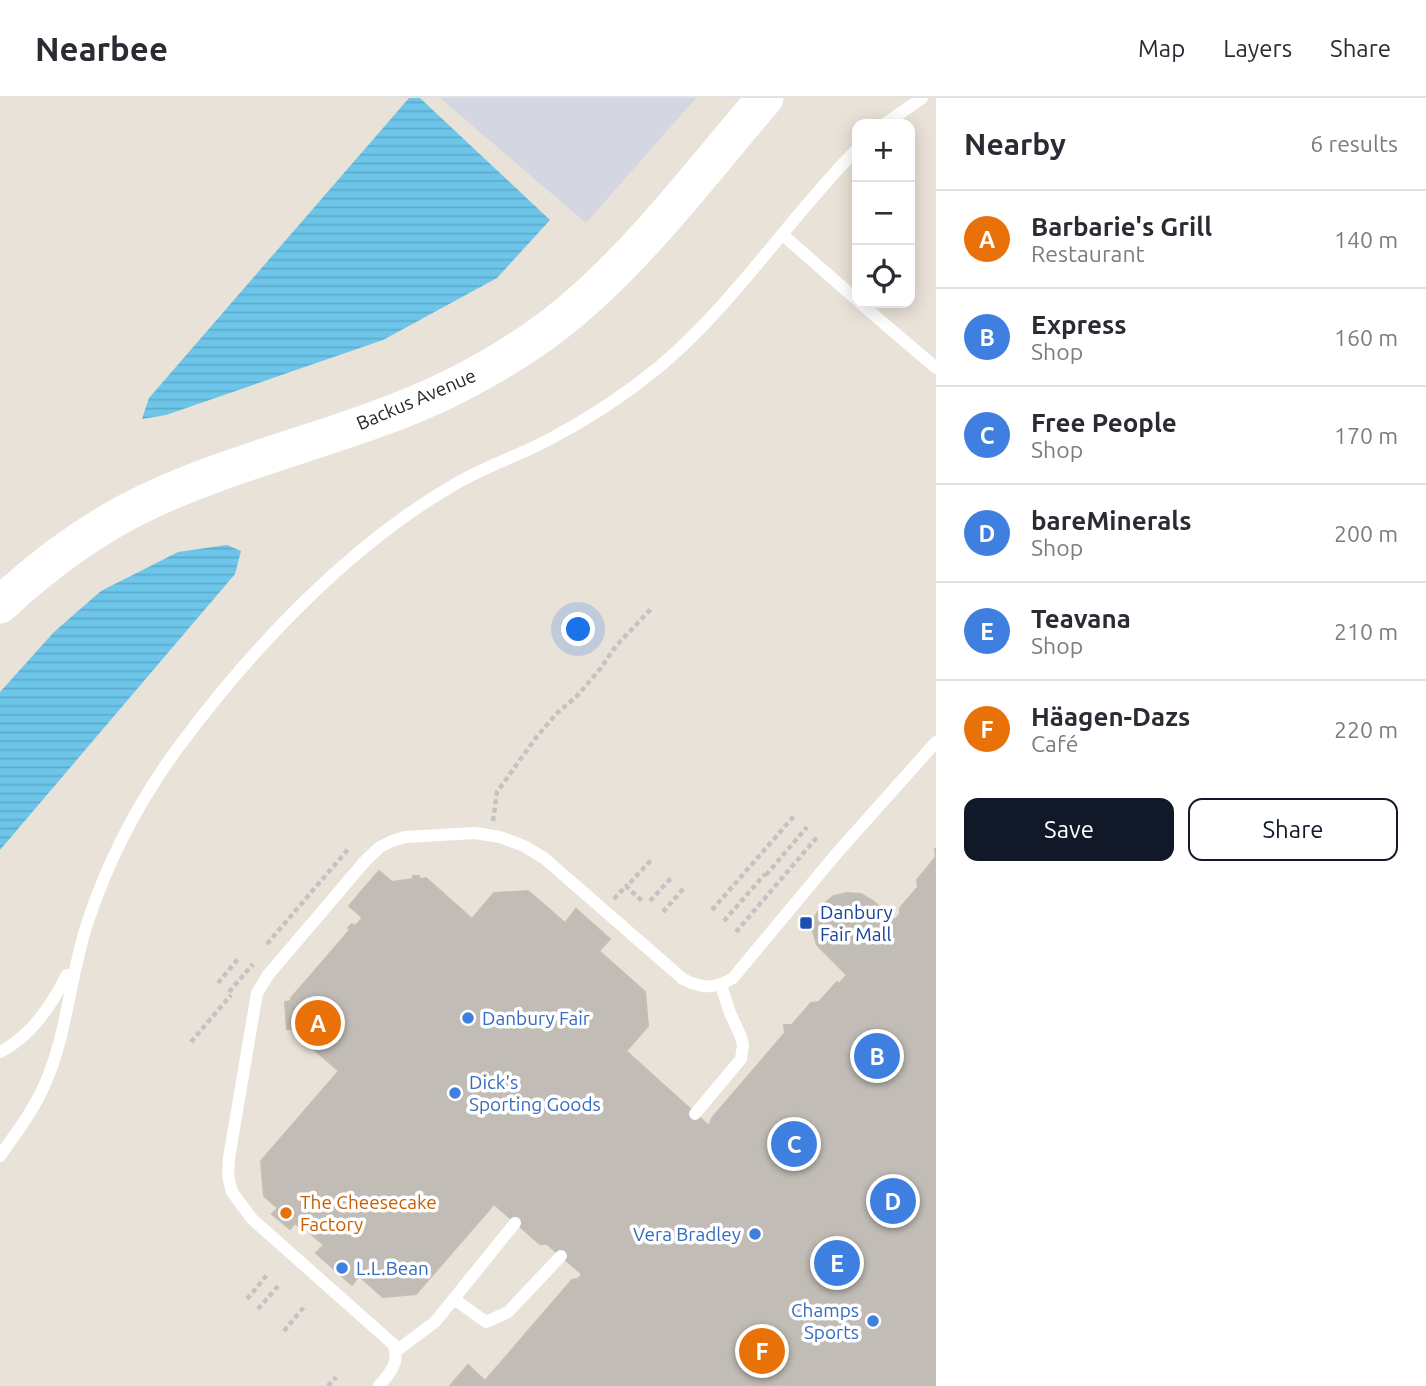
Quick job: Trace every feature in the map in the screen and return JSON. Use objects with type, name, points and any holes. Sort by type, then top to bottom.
[{"type":"main road","name":"Backus Avenue","points":[[0,605],[60,554],[146,502],[403,409],[448,389],[529,343],[565,317],[602,284],[765,98]]},
{"type":"lane","points":[[892,119],[922,98]]},
{"type":"lane","points":[[0,1156],[27,1118],[45,1086],[63,1026],[77,956],[114,855],[146,796],[181,744],[284,625],[329,580],[402,518],[458,482],[549,439],[606,406],[659,367],[712,317],[852,155]]},
{"type":"lane","points":[[783,235],[852,295]]},
{"type":"lane","points":[[867,308],[936,368]]},
{"type":"lane","points":[[379,1386],[394,1368],[396,1351],[393,1344],[252,1219],[232,1192],[228,1176],[257,993],[268,975],[352,876],[380,847],[405,837],[475,833],[500,837],[524,846],[544,858],[683,979],[708,988],[733,978],[829,862],[936,742]]},
{"type":"lane","points":[[0,1052],[22,1038],[41,1018],[58,994],[77,956]]},
{"type":"lane","points":[[695,1114],[741,1059],[741,1037],[721,985]]},
{"type":"lane","points":[[396,1351],[435,1322],[516,1223]]},
{"type":"lane","points":[[454,1299],[486,1322],[509,1312],[561,1256]]},
{"type":"path","points":[[493,822],[497,792],[535,739],[556,714],[585,687],[616,646],[651,609]]},
{"type":"path","points":[[712,911],[794,816]]},
{"type":"path","points":[[724,921],[807,827]]},
{"type":"path","points":[[736,932],[818,836]]},
{"type":"path","points":[[262,954],[351,847]]},
{"type":"path","points":[[630,883],[652,859]]},
{"type":"path","points":[[650,901],[672,877]]},
{"type":"path","points":[[614,900],[625,887],[642,901]]},
{"type":"path","points":[[663,912],[685,887]]},
{"type":"path","points":[[218,983],[238,959]]},
{"type":"path","points":[[191,1042],[254,962]]},
{"type":"path","points":[[247,1299],[267,1275]]},
{"type":"path","points":[[258,1309],[278,1285]]},
{"type":"path","points":[[284,1331],[304,1307]]},
{"type":"path","points":[[328,1386],[336,1377]]},
{"type":"shaded area","points":[[440,98],[696,98],[586,223]]},
{"type":"water","points":[[409,98],[420,98],[550,220],[497,278],[383,340],[166,415],[142,419],[149,398]]},
{"type":"water","points":[[227,545],[241,551],[235,574],[0,850],[0,692],[54,632],[101,591],[178,552]]},
{"type":"building","points":[[936,857],[936,1386],[450,1386],[468,1365],[485,1381],[572,1280],[578,1279],[582,1274],[547,1244],[540,1244],[494,1204],[416,1294],[383,1297],[359,1276],[352,1285],[316,1253],[324,1245],[303,1227],[302,1229],[295,1223],[290,1229],[272,1214],[278,1208],[264,1196],[261,1161],[339,1071],[293,1029],[287,1029],[285,1002],[291,1001],[350,930],[348,928],[361,920],[362,917],[349,906],[379,871],[392,882],[413,879],[413,876],[426,878],[472,919],[494,893],[528,891],[565,923],[576,909],[610,939],[599,951],[645,992],[648,1026],[626,1051],[709,1126],[712,1118],[785,1033],[784,1025],[792,1025],[811,1003],[819,1002],[847,975],[817,945],[813,931],[815,917],[822,905],[834,896],[861,894],[895,920],[900,914],[900,908],[918,887],[917,880]]},
{"type":"place","name":"Danbury Fair Mall","points":[[806,923]]},
{"type":"place","name":"Danbury Fair","points":[[468,1018]]},
{"type":"place","name":"Barbarie's Grill","points":[[318,1023]]},
{"type":"place","name":"Express","points":[[877,1056]]},
{"type":"place","name":"Dick's Sporting Goods","points":[[455,1093]]},
{"type":"place","name":"Free People","points":[[794,1144]]},
{"type":"place","name":"bareMinerals","points":[[893,1201]]},
{"type":"place","name":"The Cheesecake Factory","points":[[286,1213]]},
{"type":"place","name":"Vera Bradley","points":[[755,1234]]},
{"type":"place","name":"Teavana","points":[[837,1263]]},
{"type":"place","name":"L.L.Bean","points":[[342,1268]]},
{"type":"place","name":"Champs Sports","points":[[873,1321]]},
{"type":"place","name":"Häagen-Dazs","points":[[762,1351]]}]
